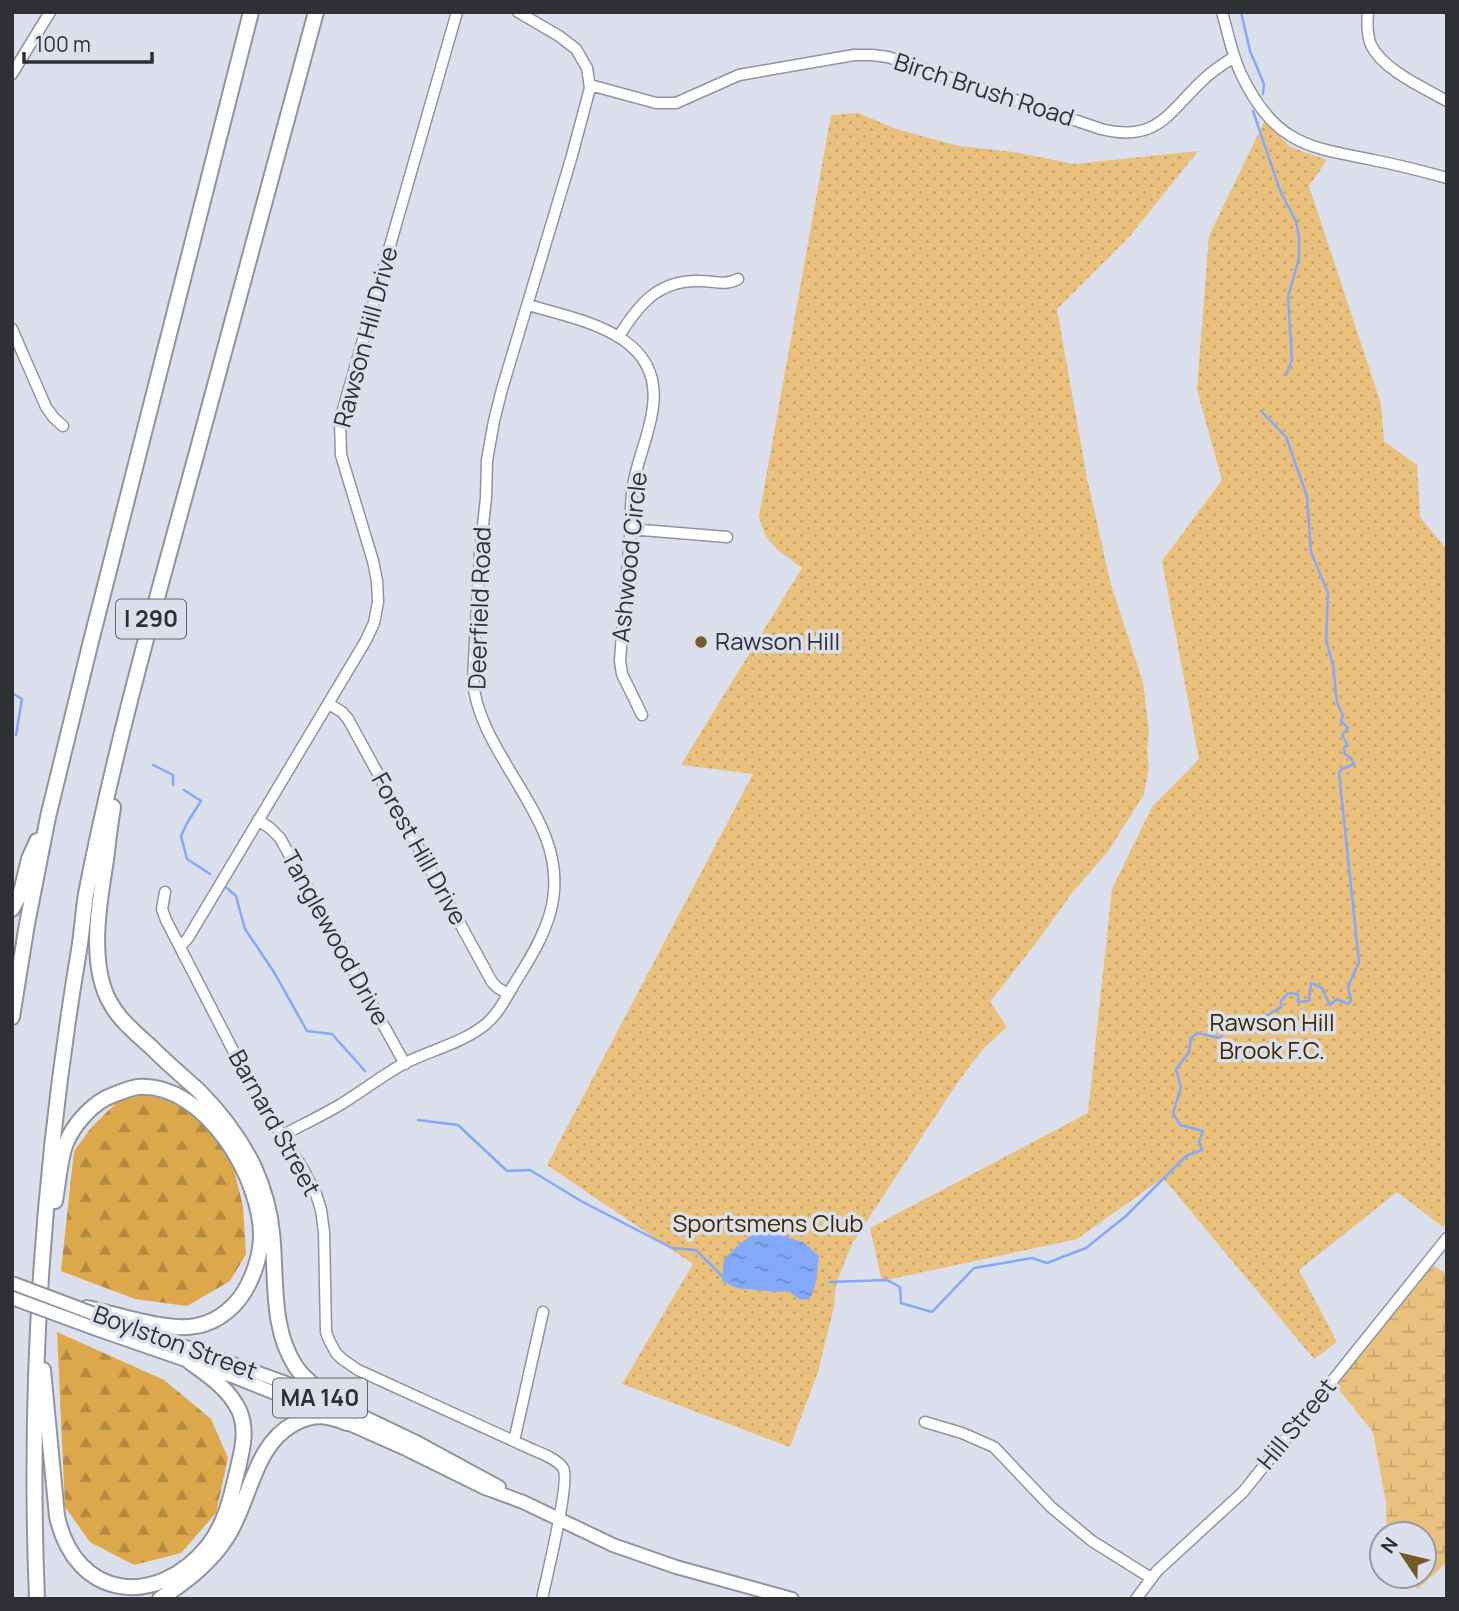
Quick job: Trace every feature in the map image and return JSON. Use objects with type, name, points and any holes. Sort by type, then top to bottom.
[{"type":"highway","name":"I 290","points":[[12,1017],[48,817],[251,12]]},
{"type":"highway","name":"I 290","points":[[37,1599],[34,1448],[41,1275],[53,1126],[92,868],[148,629],[316,12]]},
{"type":"highway","points":[[122,735],[121,764],[101,888],[98,950],[103,984],[109,1002],[127,1026],[223,1117],[238,1138],[254,1167],[268,1206],[281,1335],[296,1368],[350,1417]]},
{"type":"highway","points":[[12,909],[20,892],[29,859],[48,817]]},
{"type":"highway","points":[[41,1275],[65,1144],[77,1125],[99,1101],[137,1087],[162,1091],[187,1101],[204,1114],[219,1131],[241,1165],[258,1214],[261,1237],[257,1261],[250,1281],[238,1301],[223,1315],[211,1321],[197,1326],[166,1327],[104,1320],[68,1304]]},
{"type":"highway","points":[[38,1322],[50,1432],[52,1478],[60,1531],[71,1553],[81,1564],[97,1577],[119,1587],[154,1585],[184,1569],[214,1537],[230,1502],[244,1443],[242,1421],[230,1395],[190,1362]]},
{"type":"highway","points":[[160,1599],[202,1568],[218,1551],[237,1518],[265,1450],[277,1435],[307,1418],[322,1415],[350,1417]]},
{"type":"main road","name":"Boylston Street","points":[[12,1283],[68,1304]]},
{"type":"main road","name":"Boylston Street","points":[[12,1298],[104,1320],[286,1383],[350,1417]]},
{"type":"main road","name":"Boylston Street","points":[[104,1320],[190,1362],[350,1417],[449,1458],[523,1502],[601,1541],[676,1567],[792,1599]]},
{"type":"street","points":[[12,74],[50,12]]},
{"type":"street","name":"Rawson Hill Drive","points":[[180,947],[188,938],[329,704],[370,632],[376,612],[376,571],[341,455],[340,416],[457,12]]},
{"type":"street","points":[[518,12],[576,49],[587,68],[590,85]]},
{"type":"street","points":[[1222,12],[1234,57],[1250,92],[1278,127],[1293,138],[1312,146],[1447,178]]},
{"type":"street","points":[[1367,12],[1369,38],[1378,55],[1398,72],[1447,101]]},
{"type":"street","name":"Birch Brush Road","points":[[590,85],[656,103],[676,103],[738,75],[854,55],[872,55],[888,57],[1101,129],[1127,133],[1141,131],[1172,113],[1207,76],[1234,57]]},
{"type":"street","name":"Deerfield Road","points":[[281,1136],[336,1107],[405,1064],[477,1031],[491,1020],[535,951],[550,916],[554,889],[550,848],[486,726],[475,699],[473,676],[489,451],[498,404],[587,104],[590,85]]},
{"type":"street","points":[[619,336],[636,310],[647,298],[661,289],[684,282],[727,283],[738,279]]},
{"type":"street","name":"Ashwood Circle","points":[[528,305],[587,322],[619,336],[645,362],[652,379],[653,413],[633,487],[620,661],[622,674],[642,715]]},
{"type":"street","points":[[12,330],[46,407],[63,426]]},
{"type":"street","points":[[630,529],[727,537]]},
{"type":"street","name":"Forest Hill Drive","points":[[329,704],[345,716],[492,982],[508,994]]},
{"type":"street","name":"Tanglewood Drive","points":[[258,820],[274,831],[283,843],[405,1064]]},
{"type":"street","name":"Barnard Street","points":[[165,891],[162,904],[164,914],[180,947],[256,1096],[309,1179],[318,1198],[324,1232],[326,1332],[336,1353],[358,1370],[550,1458],[565,1474],[559,1520]]},
{"type":"street","name":"Hill Street","points":[[1136,1599],[1150,1578],[1239,1496],[1447,1238]]},
{"type":"street","points":[[514,1441],[542,1312]]},
{"type":"street","points":[[925,1422],[995,1447],[1051,1507],[1092,1541],[1150,1578]]},
{"type":"street","points":[[540,1598],[559,1520]]},
{"type":"green space","name":"Rawson Hill","points":[[858,113],[899,130],[959,146],[1014,152],[1074,164],[1198,151],[1130,236],[1057,309],[1087,478],[1111,585],[1143,682],[1149,733],[1149,767],[1144,794],[1109,850],[1072,893],[990,1002],[1007,1027],[983,1049],[957,1083],[852,1244],[835,1291],[834,1306],[818,1372],[790,1447],[622,1384],[693,1264],[547,1165],[753,774],[681,765],[802,568],[770,542],[759,517],[831,115]]},
{"type":"green space","name":"Rawson Hill Brook F.C.","points":[[1265,120],[1290,147],[1327,160],[1309,186],[1381,404],[1384,441],[1417,465],[1420,517],[1447,550],[1447,1222],[1443,1227],[1397,1192],[1299,1270],[1337,1342],[1314,1359],[1163,1178],[1077,1239],[882,1281],[870,1228],[1088,1113],[1112,889],[1152,807],[1199,759],[1162,561],[1222,480],[1197,390],[1209,236]]},
{"type":"green space","points":[[146,1094],[182,1105],[212,1131],[232,1161],[243,1207],[246,1254],[230,1281],[187,1306],[135,1299],[61,1271],[74,1151],[91,1128],[117,1102]]},
{"type":"green space","points":[[1427,1262],[1447,1274],[1447,1562],[1438,1570],[1438,1520],[1387,1520],[1373,1432],[1332,1381]]},
{"type":"green space","points":[[57,1332],[164,1380],[211,1419],[228,1458],[216,1513],[181,1553],[134,1565],[90,1542],[65,1507]]},
{"type":"water","points":[[758,1232],[774,1233],[803,1242],[819,1256],[816,1282],[810,1297],[806,1300],[789,1291],[737,1288],[722,1281],[724,1259],[743,1241]]},
{"type":"waterway","points":[[1241,12],[1250,51],[1264,84],[1263,94]]},
{"type":"waterway","points":[[1253,111],[1281,193],[1296,221],[1299,236],[1299,258],[1288,297],[1292,360],[1286,375]]},
{"type":"waterway","points":[[830,1282],[887,1280],[900,1287],[901,1303],[932,1312],[974,1268],[1032,1258],[1047,1263],[1086,1248],[1126,1216],[1186,1156],[1202,1150],[1199,1142],[1203,1131],[1180,1125],[1173,1113],[1181,1087],[1176,1069],[1189,1052],[1191,1038],[1197,1033],[1220,1038],[1225,1030],[1225,1021],[1242,1023],[1260,1019],[1281,1007],[1281,1001],[1288,993],[1298,994],[1298,1002],[1309,1001],[1311,983],[1322,988],[1330,1005],[1337,999],[1348,1004],[1351,1000],[1348,987],[1359,962],[1339,773],[1354,764],[1345,754],[1344,748],[1347,744],[1342,735],[1348,728],[1341,721],[1343,715],[1337,703],[1333,665],[1326,640],[1328,593],[1311,552],[1307,496],[1286,437],[1261,411]]},
{"type":"waterway","points":[[12,693],[22,699],[16,735]]},
{"type":"waterway","points":[[153,765],[173,775],[173,785]]},
{"type":"waterway","points":[[184,790],[201,801],[181,836],[187,859],[210,874]]},
{"type":"waterway","points":[[227,888],[236,896],[245,929],[274,972],[307,1031],[332,1034],[365,1071]]},
{"type":"waterway","points":[[418,1120],[458,1125],[507,1171],[530,1170],[581,1201],[672,1248],[696,1250],[722,1276]]},
{"type":"place","name":"Rawson Hill","points":[[701,642]]},
{"type":"park label","name":"Sportsmens Club","points":[[768,1224]]}]
